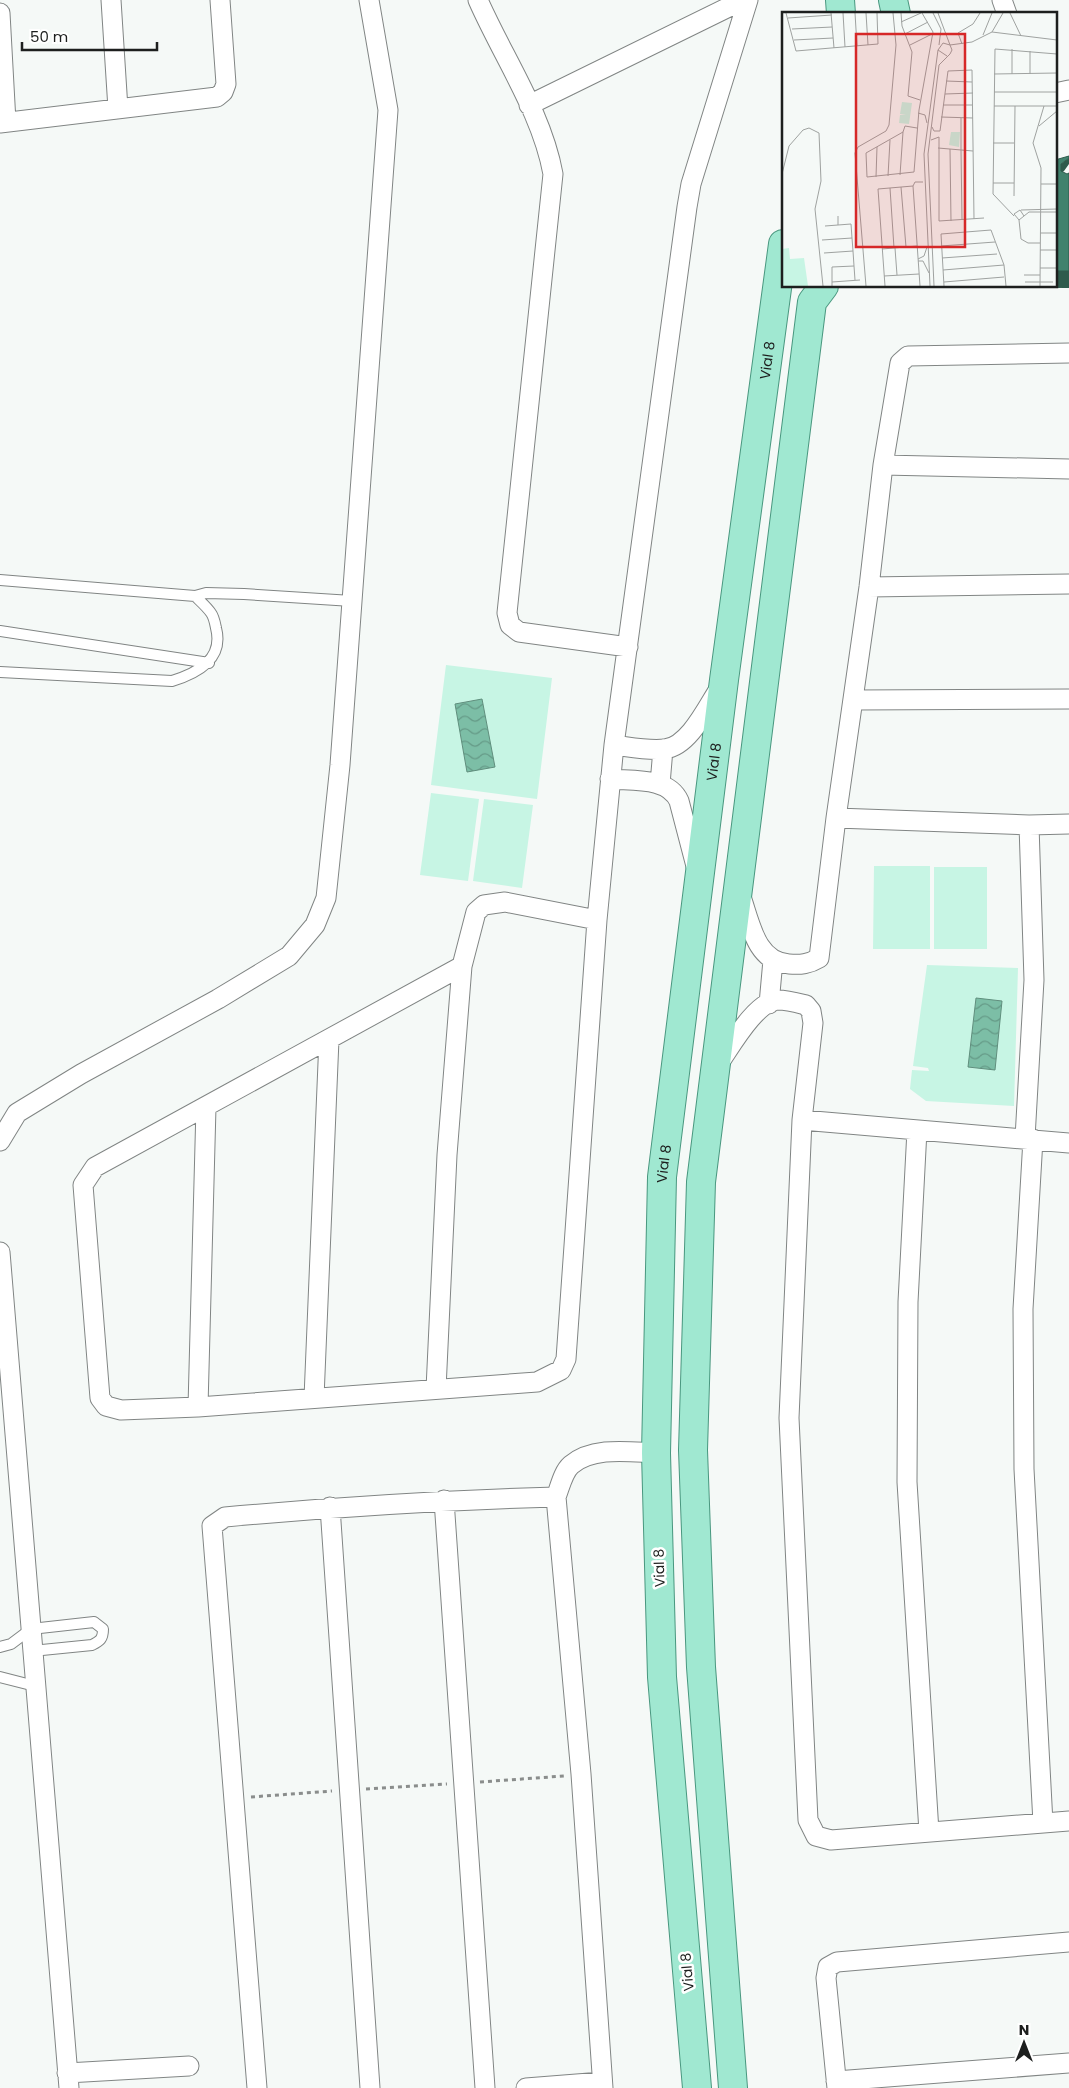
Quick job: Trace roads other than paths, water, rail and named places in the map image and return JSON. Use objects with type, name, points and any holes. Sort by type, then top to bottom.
[{"type":"main road","name":"Vial 8","points":[[695,2083],[662,1677],[656,1453],[662,1177],[724,680],[782,251]]},
{"type":"main road","points":[[733,2088],[701,1667],[693,1450],[701,1182],[812,302],[822,288]]},
{"type":"street","points":[[110,0],[118,109]]},
{"type":"street","points":[[0,13],[3,122],[217,97],[223,92],[226,84],[220,0]]},
{"type":"street","points":[[0,1141],[17,1113],[80,1074],[218,999],[289,956],[316,925],[326,898],[331,865],[352,601],[388,110],[369,0]]},
{"type":"street","points":[[529,105],[743,0]]},
{"type":"street","points":[[462,966],[95,1167],[83,1185],[100,1398],[106,1406],[121,1410],[198,1407],[537,1382],[561,1370],[566,1359],[597,920],[610,778],[688,195],[748,0]]},
{"type":"street","points":[[480,1],[529,105],[550,157],[553,174],[506,613],[510,625],[519,632],[628,647]]},
{"type":"street","points":[[1056,93],[1069,90]]},
{"type":"street","points":[[737,885],[758,946],[763,954],[781,964],[798,965],[810,963],[818,958],[869,587],[883,466],[900,364],[903,359],[908,356],[1069,353]]},
{"type":"street","points":[[883,466],[1069,469]]},
{"type":"street","points":[[869,587],[1069,584]]},
{"type":"street","points":[[614,745],[663,749],[678,745],[686,738],[724,680]]},
{"type":"street","points":[[854,700],[1069,699]]},
{"type":"street","points":[[660,784],[663,749]]},
{"type":"street","points":[[610,778],[660,784],[674,791],[679,801],[699,877]]},
{"type":"street","points":[[836,818],[1029,825],[1069,824]]},
{"type":"street","points":[[1029,825],[1034,980],[1023,1309],[1024,1468],[1043,1823]]},
{"type":"street","points":[[436,1389],[447,1155],[462,966],[476,912],[484,905],[505,902],[597,920]]},
{"type":"street","points":[[769,1004],[773,960]]},
{"type":"street","points":[[715,1068],[749,1021],[769,1004],[778,1000],[806,1004],[811,1011],[812,1023],[802,1120],[789,1418],[808,1820],[816,1836],[831,1840],[1069,1821]]},
{"type":"street","points":[[314,1398],[329,1039]]},
{"type":"street","points":[[198,1407],[206,1107]]},
{"type":"street","points":[[802,1120],[1069,1142]]},
{"type":"street","points":[[917,1130],[908,1302],[907,1482],[929,1832]]},
{"type":"street","points":[[0,1252],[68,2080],[189,2066]]},
{"type":"street","points":[[526,2088],[602,2085],[581,1774],[556,1496],[570,1465],[582,1458],[598,1453],[656,1453]]},
{"type":"street","points":[[257,2088],[212,1526],[225,1517],[330,1507],[556,1496]]},
{"type":"street","points":[[444,1500],[485,2088]]},
{"type":"street","points":[[330,1507],[370,2088]]},
{"type":"street","points":[[1069,1942],[837,1962],[828,1967],[826,1978],[836,2084],[1069,2063]]},
{"type":"lane","points":[[0,580],[194,596],[206,593],[244,594],[352,601]]},
{"type":"lane","points":[[0,672],[172,681],[186,677],[209,663],[216,653],[218,636],[212,614],[194,596]]},
{"type":"lane","points":[[0,631],[209,663]]},
{"type":"lane","points":[[0,1647],[11,1644],[31,1629],[94,1622],[103,1629],[103,1637],[92,1645],[32,1651]]},
{"type":"lane","points":[[0,1677],[35,1686]]},
{"type":"water","points":[[482,699],[495,767],[467,772],[455,704]]},
{"type":"water","points":[[976,998],[1002,1001],[995,1070],[968,1067]]}]
